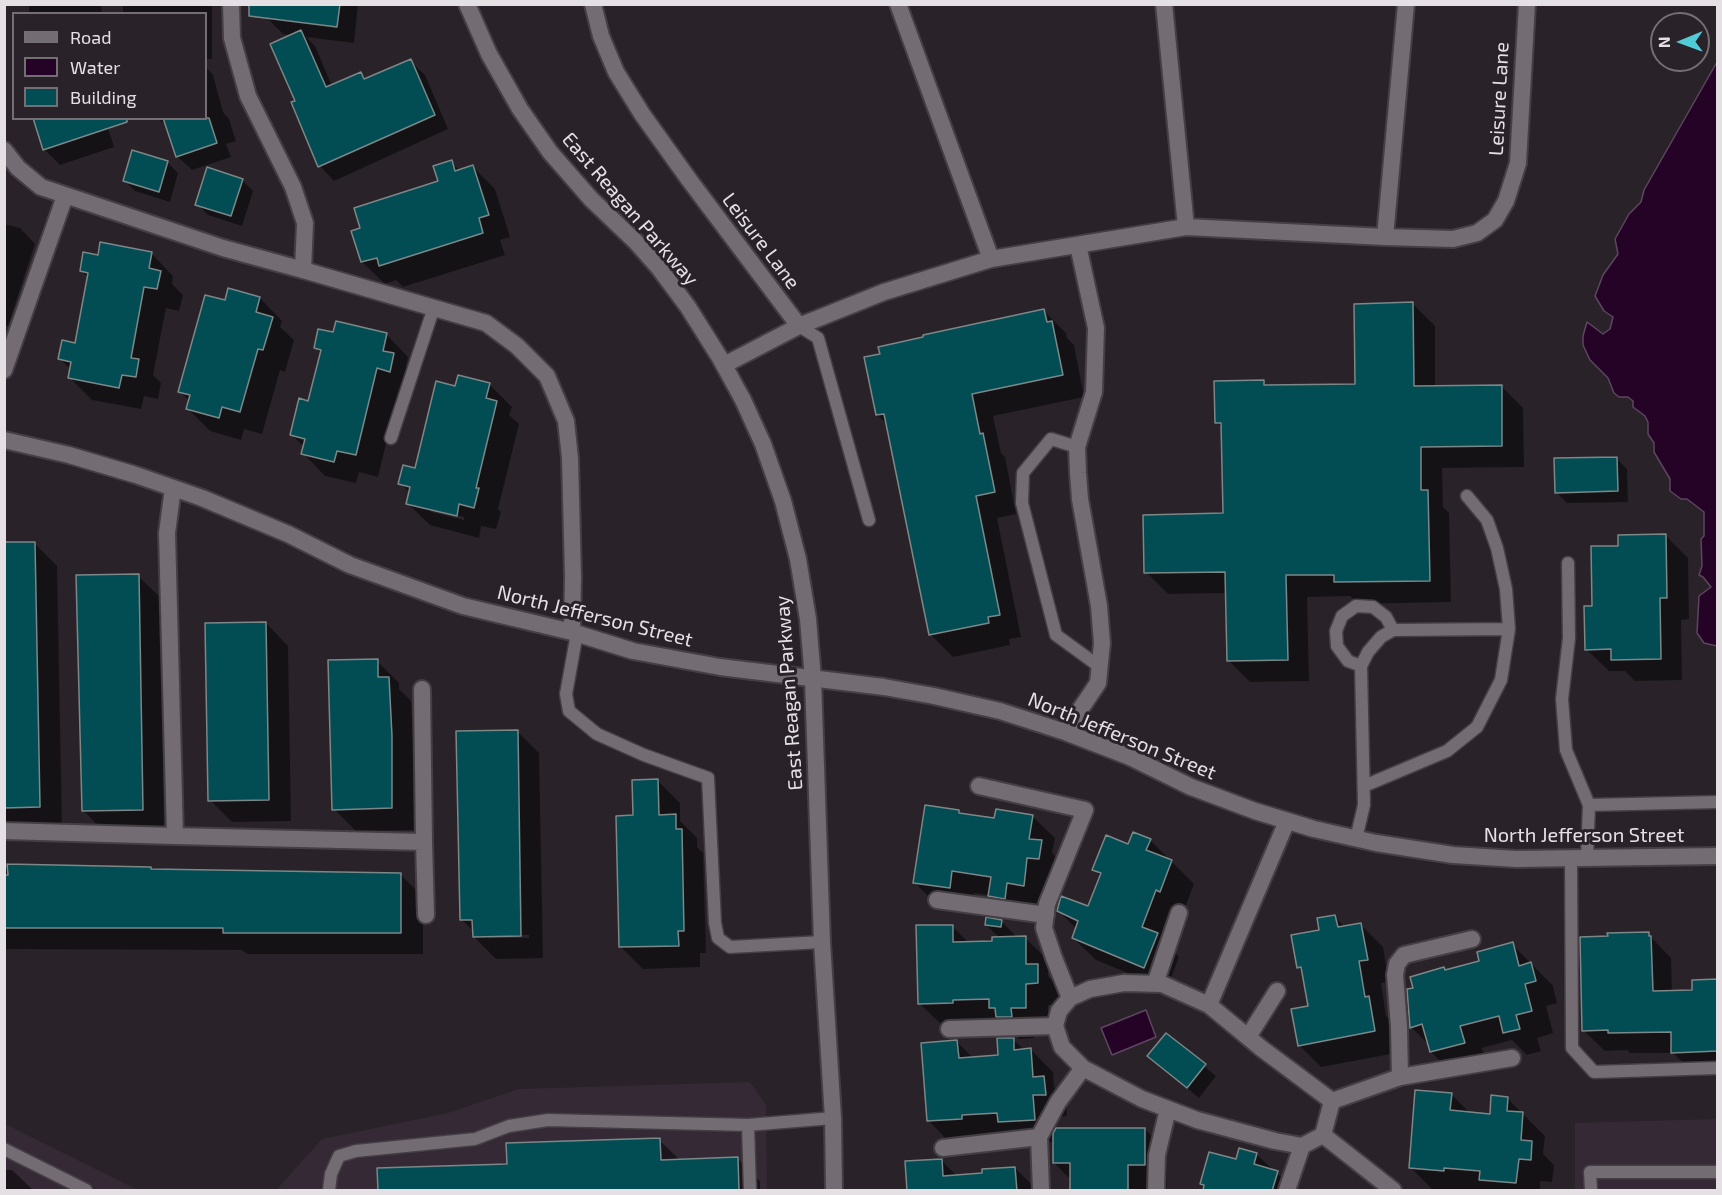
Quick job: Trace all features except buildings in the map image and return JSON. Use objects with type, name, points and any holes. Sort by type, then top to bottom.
[{"type":"street","points":[[231,4],[232,38],[248,96],[293,187],[305,223],[303,270]]},
{"type":"street","name":"East Reagan Parkway","points":[[467,4],[489,54],[520,109],[550,152],[591,199],[636,242],[688,307],[743,400],[763,444],[783,501],[798,559],[808,619],[813,679],[822,942],[833,1118],[834,1191]]},
{"type":"street","name":"Leisure Lane","points":[[593,4],[601,36],[616,72],[642,114],[690,182],[799,326],[884,292],[991,259],[1186,227],[1453,239],[1477,233],[1495,220],[1506,201],[1518,163],[1527,4]]},
{"type":"street","points":[[898,4],[991,259]]},
{"type":"street","points":[[1164,4],[1186,227]]},
{"type":"street","points":[[1385,237],[1406,4]]},
{"type":"street","points":[[4,150],[18,168],[41,187],[223,248],[486,323],[517,346],[547,376],[566,421],[570,458],[575,632]]},
{"type":"street","points":[[4,369],[65,196]]},
{"type":"street","points":[[1065,732],[1098,683],[1102,643],[1099,606],[1080,499],[1077,447],[1094,392],[1096,328],[1078,245]]},
{"type":"street","points":[[724,365],[799,326]]},
{"type":"street","name":"North Jefferson Street","points":[[4,440],[69,455],[173,488],[288,534],[350,565],[463,606],[575,632],[633,651],[720,667],[884,687],[1000,711],[1065,732],[1130,757],[1191,787],[1287,821],[1356,839],[1453,855],[1516,859],[1718,856]]},
{"type":"street","points":[[173,488],[167,533],[175,836]]},
{"type":"street","points":[[422,689],[426,915]]},
{"type":"street","points":[[979,786],[1085,810],[1047,904],[1044,928],[1070,998]]},
{"type":"street","points":[[1209,1005],[1287,821]]},
{"type":"street","points":[[4,831],[424,842]]},
{"type":"street","points":[[937,900],[1046,915]]},
{"type":"street","points":[[1155,984],[1179,913]]},
{"type":"street","points":[[1400,1077],[1395,975],[1397,964],[1404,955],[1472,939]]},
{"type":"street","points":[[1124,983],[1162,984],[1209,1005],[1332,1101],[1323,1135],[1302,1146],[1197,1120],[1142,1099],[1083,1068],[1062,1047],[1055,1026],[1059,1011],[1070,998],[1090,989],[1124,983]]},
{"type":"street","points":[[1248,1037],[1277,991]]},
{"type":"street","points":[[949,1029],[1055,1026]]},
{"type":"street","points":[[1332,1101],[1400,1077],[1512,1058]]},
{"type":"street","points":[[1041,1191],[1039,1137],[1058,1102],[1083,1068]]},
{"type":"street","points":[[1156,1191],[1157,1155],[1168,1109]]},
{"type":"street","points":[[1323,1135],[1393,1191]]},
{"type":"street","points":[[943,1148],[1039,1137]]},
{"type":"street","points":[[1287,1191],[1302,1146]]},
{"type":"lane","points":[[391,438],[434,308]]},
{"type":"lane","points":[[799,326],[818,339],[868,520]]},
{"type":"lane","points":[[1077,447],[1051,439],[1023,473],[1022,503],[1056,635],[1100,667]]},
{"type":"lane","points":[[1364,786],[1447,751],[1477,727],[1501,680],[1509,629],[1506,589],[1497,548],[1487,520],[1467,496]]},
{"type":"lane","points":[[1568,563],[1569,638],[1562,699],[1566,750],[1589,805],[1579,858],[1572,1048],[1594,1072],[1718,1068]]},
{"type":"lane","points":[[1361,666],[1348,661],[1336,646],[1336,631],[1342,616],[1356,606],[1373,607],[1386,617],[1393,630]]},
{"type":"lane","points":[[1356,839],[1364,805],[1361,666],[1368,652],[1381,637],[1393,630],[1509,629]]},
{"type":"lane","points":[[575,632],[566,693],[569,711],[597,734],[644,755],[708,778],[715,923],[718,938],[730,947],[822,942]]},
{"type":"lane","points":[[1589,805],[1718,802]]},
{"type":"lane","points":[[329,1191],[339,1156],[356,1151],[475,1139],[509,1126],[548,1120],[748,1125],[833,1118]]},
{"type":"lane","points":[[748,1125],[750,1191]]},
{"type":"lane","points":[[4,1149],[86,1191]]},
{"type":"lane","points":[[1591,1191],[1590,1172],[1718,1172]]},
{"type":"shaded area","points":[[750,1082],[766,1105],[767,1190],[276,1190],[322,1139],[448,1113],[519,1089]]},
{"type":"shaded area","points":[[1717,1119],[1717,1190],[1575,1190],[1575,1123]]},
{"type":"shaded area","points":[[5,1124],[138,1190],[5,1190]]},
{"type":"water","points":[[1717,62],[1717,646],[1704,643],[1697,633],[1699,596],[1711,587],[1699,575],[1702,566],[1701,539],[1704,536],[1704,512],[1687,499],[1681,499],[1670,491],[1670,479],[1654,452],[1654,443],[1648,434],[1648,422],[1645,416],[1633,407],[1633,401],[1628,397],[1619,397],[1614,393],[1608,378],[1590,360],[1583,345],[1583,336],[1587,322],[1603,334],[1610,329],[1613,317],[1604,311],[1595,296],[1603,275],[1618,254],[1615,239],[1629,214],[1641,202],[1644,190]]},
{"type":"water","points":[[1146,1010],[1156,1037],[1112,1055],[1101,1028]]}]
